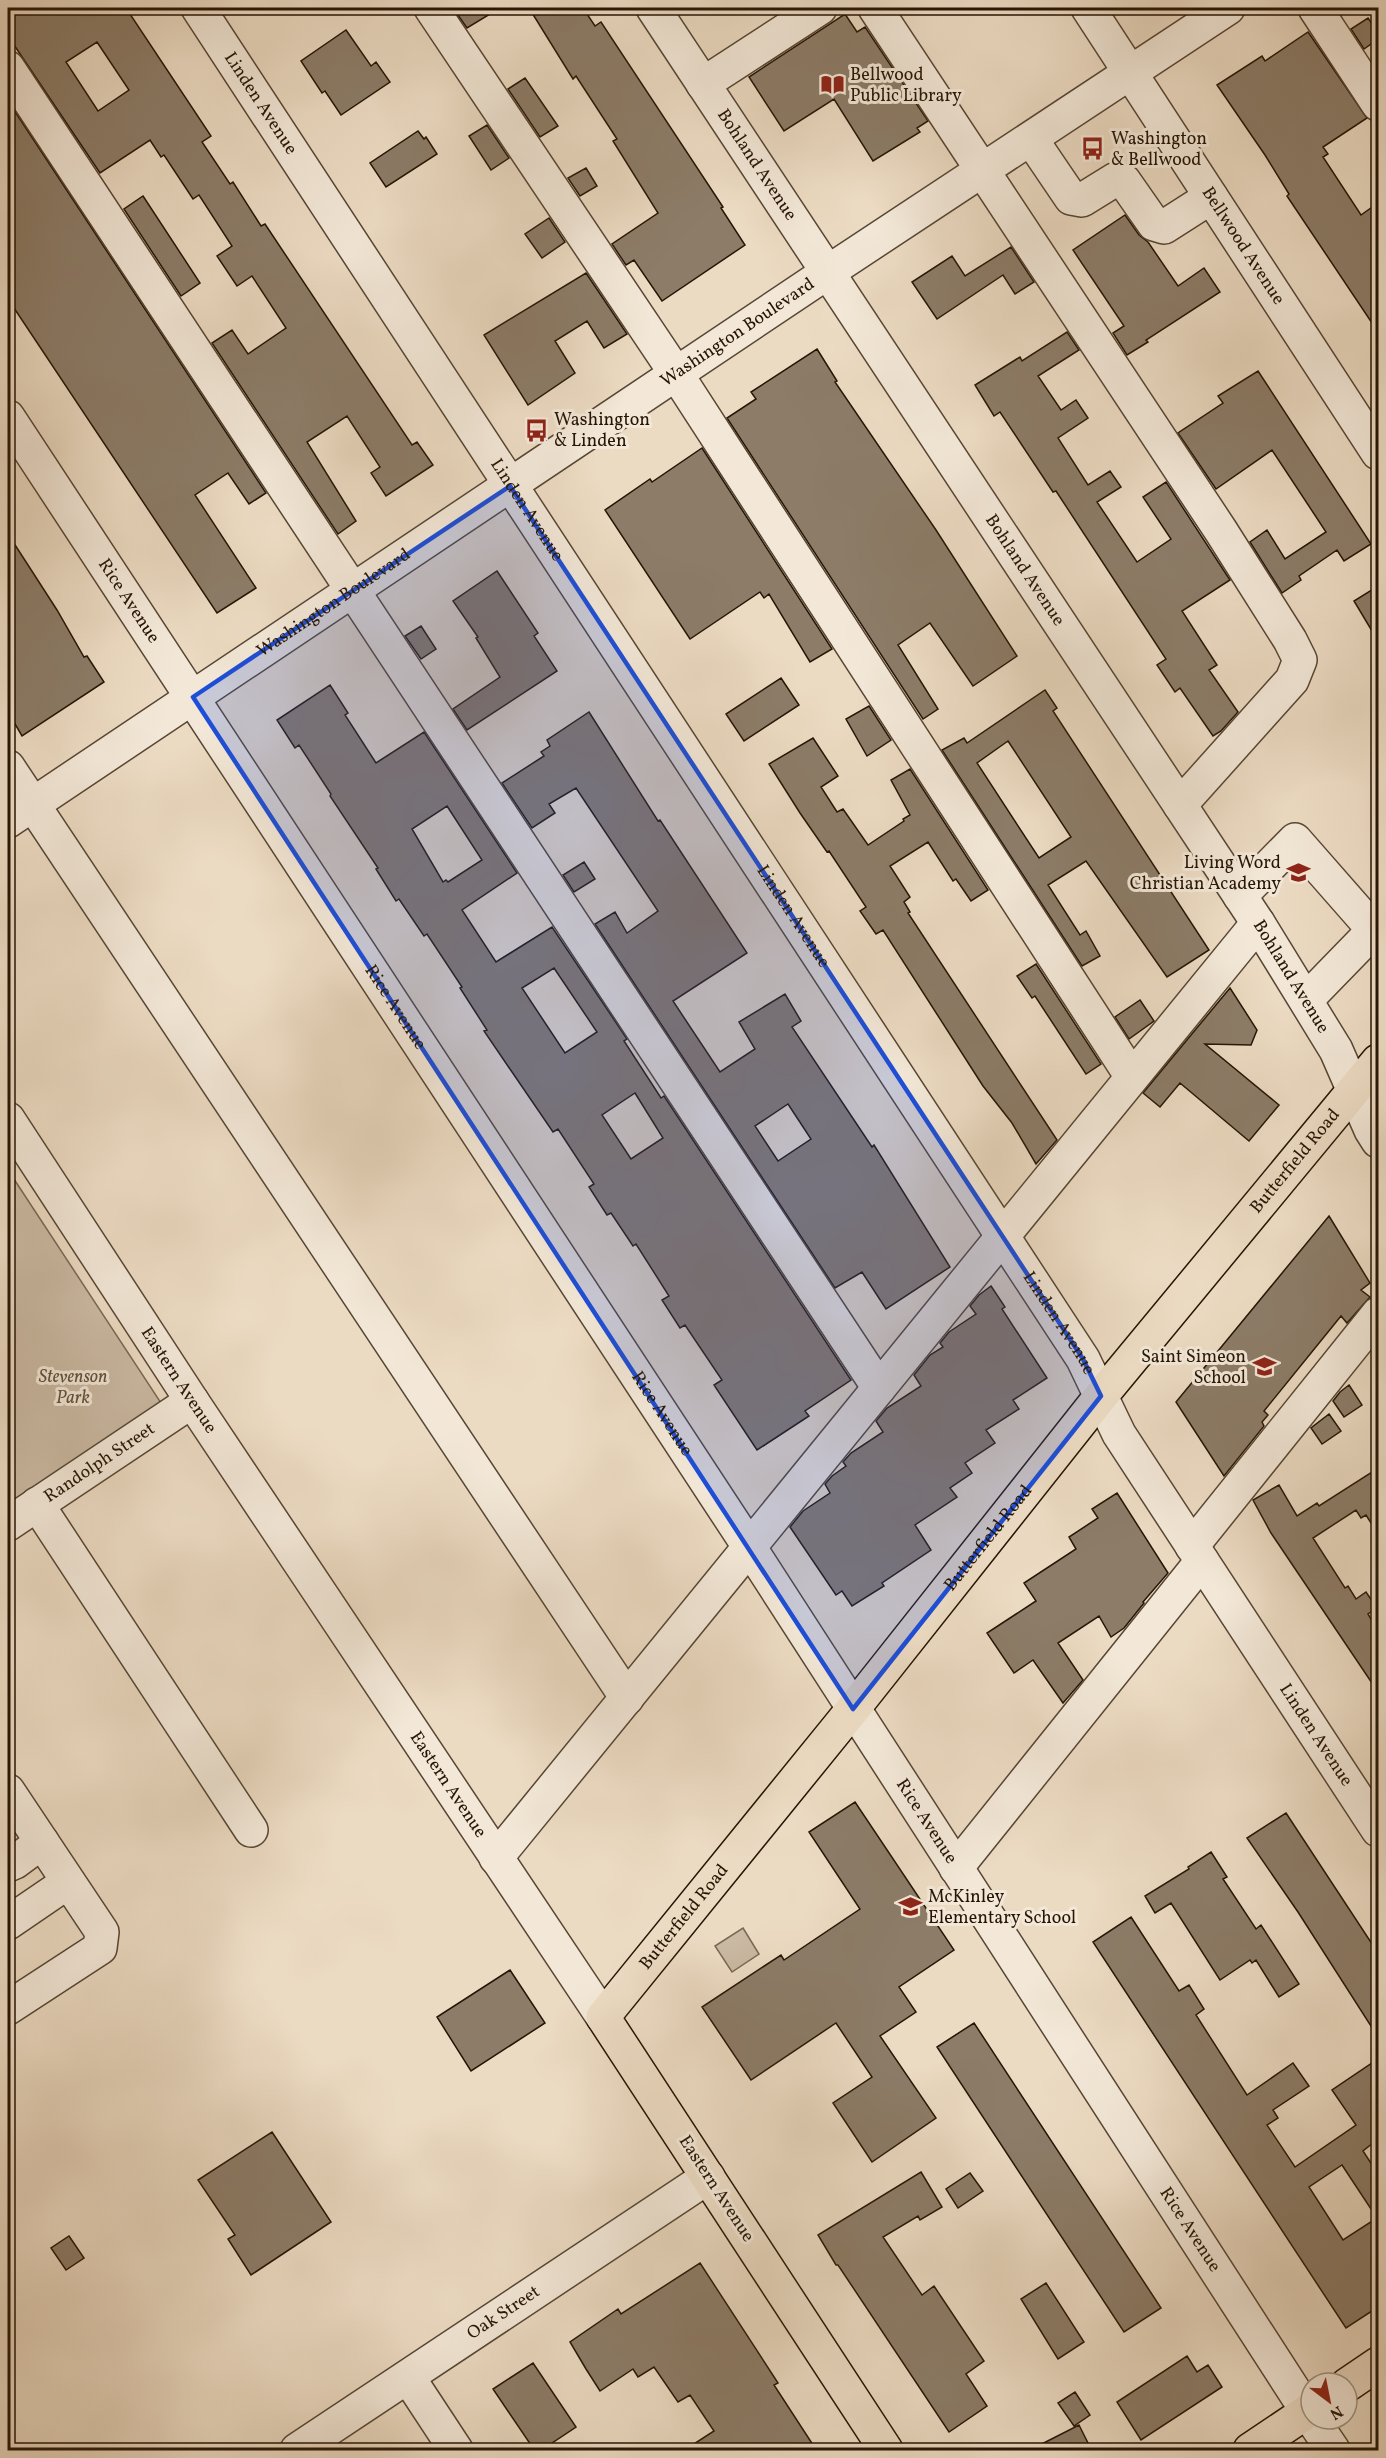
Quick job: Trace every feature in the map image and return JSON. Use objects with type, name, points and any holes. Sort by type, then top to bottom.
[{"type":"main road","name":"Butterfield Road","points":[[603,2017],[853,1709],[1101,1396],[1378,1061]]},
{"type":"main road","name":"Eastern Avenue","points":[[603,2017],[886,2451]]},
{"type":"main road","points":[[1359,2377],[1378,2364]]},
{"type":"main road","points":[[1250,2451],[1299,2421]]},
{"type":"street","name":"Linden Avenue","points":[[198,8],[1083,1359],[1119,1434],[1378,1830]]},
{"type":"street","points":[[431,8],[677,375],[1132,1077]]},
{"type":"street","name":"Bohland Avenue","points":[[653,8],[1258,923],[1336,1050],[1378,1141]]},
{"type":"street","points":[[704,84],[820,8]]},
{"type":"street","points":[[875,8],[1240,561],[1290,640],[1300,660],[1292,680],[1180,806]]},
{"type":"street","name":"Bellwood Avenue","points":[[1088,8],[1378,453]]},
{"type":"street","name":"Washington Boulevard","points":[[14,815],[1228,8]]},
{"type":"street","points":[[1315,8],[1378,104]]},
{"type":"street","points":[[8,68],[879,1388]]},
{"type":"street","points":[[1031,139],[1071,198],[1082,200],[1116,179],[1124,181],[1154,224],[1164,227],[1211,197]]},
{"type":"street","name":"Rice Avenue","points":[[8,417],[750,1548],[1299,2397]]},
{"type":"street","points":[[8,767],[14,815],[627,1698]]},
{"type":"street","points":[[1240,896],[1295,840],[1374,930],[1306,1000]]},
{"type":"street","points":[[496,1858],[1258,923]]},
{"type":"street","name":"Eastern Avenue","points":[[8,1119],[192,1401],[603,2017]]},
{"type":"street","points":[[956,1868],[1378,1314]]},
{"type":"street","name":"Randolph Street","points":[[8,1524],[192,1401]]},
{"type":"street","points":[[37,1504],[251,1830]]},
{"type":"street","points":[[8,1791],[102,1932],[100,1948],[8,2008]]},
{"type":"street","points":[[8,1865],[42,1842]]},
{"type":"street","points":[[8,1923],[68,1882]]},
{"type":"street","name":"Oak Street","points":[[297,2451],[708,2177]]},
{"type":"street","points":[[408,2377],[456,2451]]},
{"type":"street","name":"Rice Avenue","points":[[1321,2431],[1333,2451]]},
{"type":"highlighted area","points":[[510,486],[1083,1359],[1101,1396],[853,1709],[193,697]]},
{"type":"green space","name":"Stevenson Park","points":[[8,1170],[163,1406],[8,1509]]},
{"type":"green space","points":[[743,1928],[759,1954],[732,1972],[715,1946]]},
{"type":"building","points":[[8,8],[126,8],[211,136],[202,142],[230,184],[233,182],[261,226],[265,224],[412,445],[417,442],[433,465],[386,496],[371,473],[380,467],[347,416],[307,442],[356,521],[338,534],[212,343],[232,330],[248,354],[286,328],[252,276],[237,286],[217,256],[232,246],[199,195],[193,199],[164,155],[161,157],[150,140],[100,173],[8,36]],"holes":[[[97,42],[129,90],[98,111],[66,62]]]},
{"type":"building","points":[[453,8],[500,8],[467,28]]},
{"type":"building","points":[[529,8],[583,8],[595,26],[601,22],[723,207],[721,208],[745,245],[662,301],[634,260],[626,265],[612,244],[658,213],[613,141],[617,139],[576,76],[573,79]]},
{"type":"building","name":"Bellwood Public Library","points":[[845,14],[857,32],[865,27],[928,121],[917,128],[920,132],[873,161],[834,99],[784,131],[749,77]]},
{"type":"building","points":[[1368,18],[1378,33],[1378,39],[1364,49],[1351,29]]},
{"type":"building","points":[[346,30],[371,66],[376,62],[390,82],[341,115],[325,91],[322,93],[301,61]]},
{"type":"building","points":[[1308,32],[1367,118],[1323,147],[1328,154],[1323,157],[1361,215],[1378,203],[1378,332],[1287,196],[1289,194],[1265,155],[1217,85],[1262,56],[1265,61]]},
{"type":"building","points":[[525,78],[558,126],[540,137],[508,89]]},
{"type":"building","points":[[8,101],[266,493],[249,504],[228,473],[195,495],[256,588],[217,613],[8,299]]},
{"type":"building","points":[[487,125],[509,158],[491,170],[469,136]]},
{"type":"building","points":[[418,131],[424,139],[426,137],[437,154],[386,187],[370,163]]},
{"type":"building","points":[[586,168],[597,186],[580,196],[568,178]]},
{"type":"building","points":[[143,196],[200,283],[181,296],[124,209]]},
{"type":"building","points":[[1125,215],[1139,235],[1148,242],[1178,286],[1204,268],[1220,292],[1127,355],[1113,333],[1124,326],[1073,250]]},
{"type":"building","points":[[549,218],[565,242],[542,258],[525,234]]},
{"type":"building","points":[[1011,247],[1034,282],[1015,294],[1003,275],[937,319],[912,282],[952,256],[965,276]]},
{"type":"building","points":[[586,273],[627,334],[604,348],[587,321],[555,341],[575,373],[528,405],[484,335]]},
{"type":"building","points":[[1067,332],[1079,350],[1038,376],[1061,410],[1076,400],[1088,418],[1058,438],[1088,485],[1110,471],[1121,487],[1097,502],[1137,562],[1171,539],[1143,497],[1166,482],[1230,580],[1182,611],[1217,665],[1209,670],[1238,712],[1221,731],[1213,736],[1180,688],[1175,692],[1157,665],[1166,659],[1056,491],[1053,492],[1000,412],[994,416],[975,385],[1020,357],[1022,361]]},
{"type":"building","points":[[817,349],[837,381],[835,382],[936,530],[1017,656],[973,686],[930,623],[898,645],[938,709],[923,719],[727,418],[756,399],[751,392]]},
{"type":"building","points":[[1258,371],[1371,544],[1344,561],[1337,550],[1299,576],[1301,580],[1282,593],[1250,542],[1267,530],[1285,559],[1326,532],[1272,450],[1216,489],[1178,433],[1223,403],[1218,396]]},
{"type":"building","points":[[702,448],[832,649],[810,662],[769,594],[764,598],[760,592],[690,639],[605,510],[650,479],[652,482]]},
{"type":"building","points":[[8,534],[84,657],[87,656],[104,682],[22,736],[8,712]]},
{"type":"building","points":[[497,571],[538,633],[534,636],[557,671],[467,730],[453,709],[500,677],[476,638],[478,637],[453,601]]},
{"type":"building","points":[[1378,586],[1378,641],[1354,601]]},
{"type":"building","points":[[421,626],[436,649],[421,659],[405,636]]},
{"type":"building","points":[[781,678],[799,705],[744,741],[726,714]]},
{"type":"building","points":[[330,685],[348,713],[345,715],[376,763],[424,732],[517,873],[462,910],[496,962],[552,927],[627,1039],[624,1041],[661,1098],[664,1096],[851,1380],[805,1411],[809,1416],[757,1450],[714,1385],[722,1380],[685,1325],[680,1328],[662,1300],[669,1296],[636,1244],[633,1246],[611,1213],[607,1215],[589,1187],[594,1184],[558,1129],[553,1132],[484,1031],[487,1030],[460,988],[462,987],[427,934],[424,936],[399,899],[396,901],[376,869],[378,868],[299,745],[295,748],[277,720]],"holes":[[[447,806],[482,860],[448,882],[446,880],[443,882],[412,829]],[[554,968],[597,1032],[565,1053],[522,988]],[[635,1093],[663,1138],[631,1159],[602,1115]]]},
{"type":"building","points":[[1045,690],[1057,708],[1053,711],[1209,950],[1167,977],[1086,861],[1048,885],[1080,935],[1086,931],[1100,956],[1082,966],[942,750],[964,738],[967,743]],"holes":[[[1008,741],[1071,837],[1039,858],[977,763]]]},
{"type":"building","points":[[869,706],[891,740],[867,756],[846,719]]},
{"type":"building","points":[[589,712],[658,821],[660,820],[747,953],[673,1001],[720,1072],[755,1049],[739,1022],[785,994],[801,1021],[792,1027],[872,1147],[874,1145],[950,1267],[886,1309],[862,1272],[835,1288],[595,924],[615,912],[627,933],[658,911],[576,788],[549,804],[555,813],[532,828],[502,783],[544,756],[541,752],[550,746],[547,740]],"holes":[[[788,1104],[811,1139],[778,1161],[755,1126]]]},
{"type":"building","points":[[813,738],[838,776],[821,787],[837,812],[843,809],[868,845],[910,815],[891,780],[910,769],[988,890],[971,901],[956,879],[953,881],[928,842],[890,866],[910,897],[904,902],[910,912],[908,913],[1057,1140],[1036,1164],[1012,1123],[983,1086],[883,930],[876,934],[860,911],[866,907],[829,851],[827,852],[800,813],[769,764]]},
{"type":"building","points":[[584,862],[595,879],[574,892],[563,875]]},
{"type":"building","points":[[1036,964],[1101,1064],[1086,1074],[1035,996],[1032,998],[1017,976]]},
{"type":"building","points":[[1230,988],[1257,1030],[1251,1045],[1205,1044],[1279,1105],[1249,1141],[1180,1083],[1160,1107],[1143,1093]]},
{"type":"building","points":[[1140,1000],[1154,1021],[1129,1039],[1115,1017]]},
{"type":"building","points":[[1329,1216],[1370,1283],[1361,1290],[1370,1297],[1347,1323],[1341,1316],[1264,1411],[1268,1415],[1262,1422],[1264,1426],[1224,1476],[1176,1402]]},
{"type":"building","points":[[991,1286],[1005,1307],[1002,1309],[1047,1378],[1013,1400],[1019,1409],[986,1430],[995,1443],[965,1463],[972,1473],[950,1488],[957,1497],[915,1525],[931,1550],[882,1583],[884,1586],[852,1606],[842,1591],[836,1595],[790,1527],[803,1511],[830,1493],[825,1484],[846,1466],[843,1462],[851,1453],[883,1432],[876,1421],[887,1408],[921,1386],[914,1375],[930,1355],[943,1347],[940,1343],[949,1332],[976,1314],[970,1306]]},
{"type":"building","points":[[1349,1385],[1362,1405],[1344,1417],[1333,1401]]},
{"type":"building","points":[[1329,1414],[1341,1431],[1322,1444],[1311,1428]]},
{"type":"building","points":[[1372,1472],[1378,1483],[1378,1534],[1366,1515],[1361,1518],[1356,1510],[1313,1538],[1345,1588],[1348,1586],[1356,1599],[1366,1592],[1377,1608],[1368,1614],[1378,1631],[1378,1692],[1271,1533],[1253,1500],[1279,1485],[1297,1516],[1317,1503],[1319,1506]]},
{"type":"building","points":[[1117,1493],[1168,1573],[1124,1628],[1111,1637],[1099,1616],[1058,1643],[1083,1680],[1063,1703],[1033,1660],[1014,1673],[987,1633],[1036,1601],[1024,1583],[1076,1549],[1069,1537],[1098,1518],[1092,1509]]},
{"type":"building","points":[[855,1802],[954,1950],[899,1987],[916,2012],[880,2036],[936,2118],[872,2162],[833,2103],[872,2077],[836,2023],[751,2080],[702,2007],[781,1955],[784,1960],[860,1909],[809,1832]]},
{"type":"building","points":[[1286,1813],[1378,1953],[1378,2037],[1298,1912],[1247,1838]]},
{"type":"building","points":[[1211,1852],[1227,1877],[1223,1879],[1256,1929],[1261,1925],[1299,1984],[1279,1997],[1256,1960],[1252,1963],[1250,1960],[1220,1980],[1171,1903],[1155,1913],[1145,1896],[1189,1869],[1188,1867]]},
{"type":"building","points":[[1131,1917],[1179,1991],[1189,1985],[1204,2009],[1196,2015],[1247,2095],[1293,2063],[1309,2086],[1273,2110],[1278,2118],[1267,2125],[1295,2167],[1356,2125],[1332,2090],[1378,2059],[1378,2139],[1363,2151],[1378,2174],[1378,2307],[1346,2328],[1093,1942]],"holes":[[[1342,2165],[1377,2218],[1343,2240],[1309,2187]]]},
{"type":"building","points":[[510,1970],[545,2023],[471,2071],[437,2017]]},
{"type":"building","points":[[974,2023],[1161,2308],[1124,2332],[937,2047]]},
{"type":"building","points":[[272,2132],[331,2222],[251,2275],[228,2239],[235,2235],[198,2180]]},
{"type":"building","points":[[921,2172],[942,2207],[920,2220],[918,2216],[883,2237],[922,2295],[934,2286],[984,2361],[966,2374],[987,2406],[949,2432],[818,2235]]},
{"type":"building","points":[[970,2173],[983,2191],[958,2208],[946,2189]]},
{"type":"building","points":[[69,2236],[84,2258],[66,2270],[51,2248]]},
{"type":"building","points":[[700,2263],[778,2383],[774,2385],[817,2451],[683,2451],[714,2431],[690,2395],[678,2402],[654,2367],[638,2377],[633,2369],[600,2391],[586,2369],[570,2342],[618,2309],[621,2314]]},
{"type":"building","points":[[1046,2283],[1084,2342],[1058,2359],[1021,2299]]},
{"type":"building","points":[[1187,2356],[1197,2372],[1208,2365],[1222,2387],[1141,2440],[1117,2402]]},
{"type":"building","points":[[533,2363],[576,2427],[540,2451],[535,2451],[493,2389]]},
{"type":"building","points":[[1075,2392],[1090,2415],[1074,2426],[1058,2403]]},
{"type":"building","points":[[1079,2425],[1092,2451],[1028,2451]]},
{"type":"place","name":"Bellwood Public Library","points":[[832,85]]},
{"type":"place","name":"Washington & Bellwood","points":[[1093,149]]},
{"type":"place","name":"Washington & Linden","points":[[536,430]]},
{"type":"place","name":"Living Word Christian Academy","points":[[1299,873]]},
{"type":"place","name":"Saint Simeon School","points":[[1264,1367]]},
{"type":"place","name":"McKinley Elementary School","points":[[910,1907]]}]
